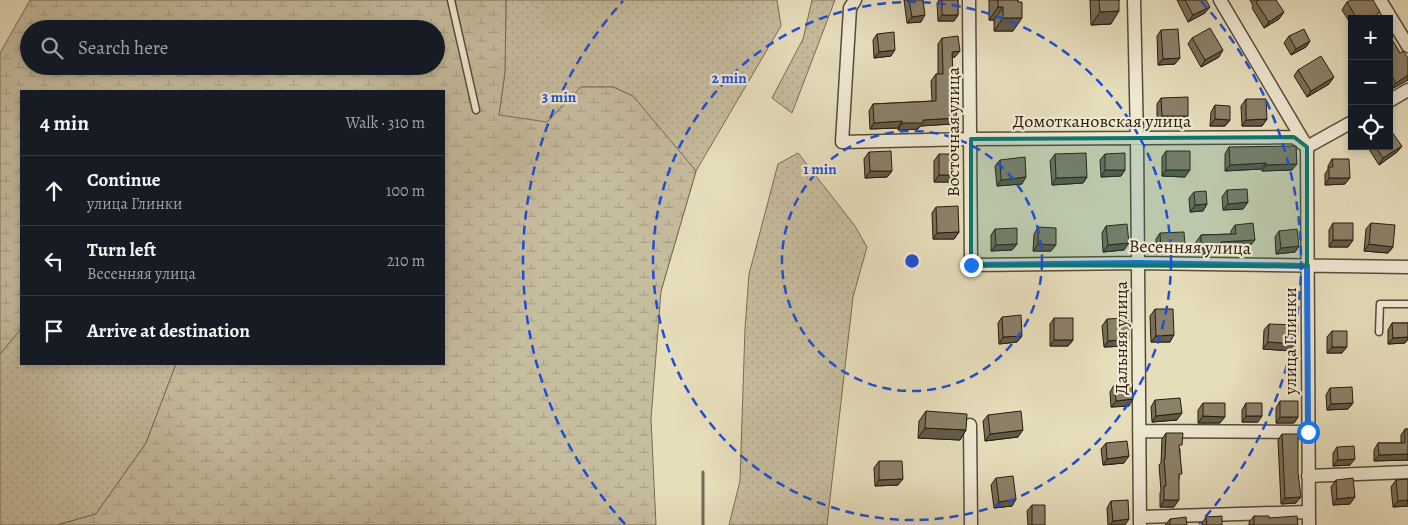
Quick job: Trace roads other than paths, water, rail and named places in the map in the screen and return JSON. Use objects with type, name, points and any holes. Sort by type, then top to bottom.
[{"type":"street","name":"Домоткановская улица","points":[[854,0],[850,8],[842,142],[1294,137],[1307,147]]},
{"type":"street","name":"Восточная улица","points":[[970,0],[971,265]]},
{"type":"street","name":"Дальняя улица","points":[[1134,0],[1140,521]]},
{"type":"street","points":[[1220,0],[1307,147],[1348,124]]},
{"type":"street","points":[[1380,0],[1408,46]]},
{"type":"street","points":[[1393,99],[1408,90]]},
{"type":"street","name":"улица Глинки","points":[[1307,147],[1309,519]]},
{"type":"street","name":"Весенняя улица","points":[[971,265],[1138,263],[1408,267]]},
{"type":"street","points":[[970,426],[971,525]]},
{"type":"street","points":[[1139,431],[1308,432]]},
{"type":"street","points":[[1308,476],[1408,472]]},
{"type":"street","points":[[1140,521],[1309,519]]},
{"type":"lane","points":[[451,0],[476,110]]},
{"type":"lane","points":[[1379,332],[1380,304],[1408,304]]},
{"type":"waterway","points":[[703,472],[703,525]]}]
